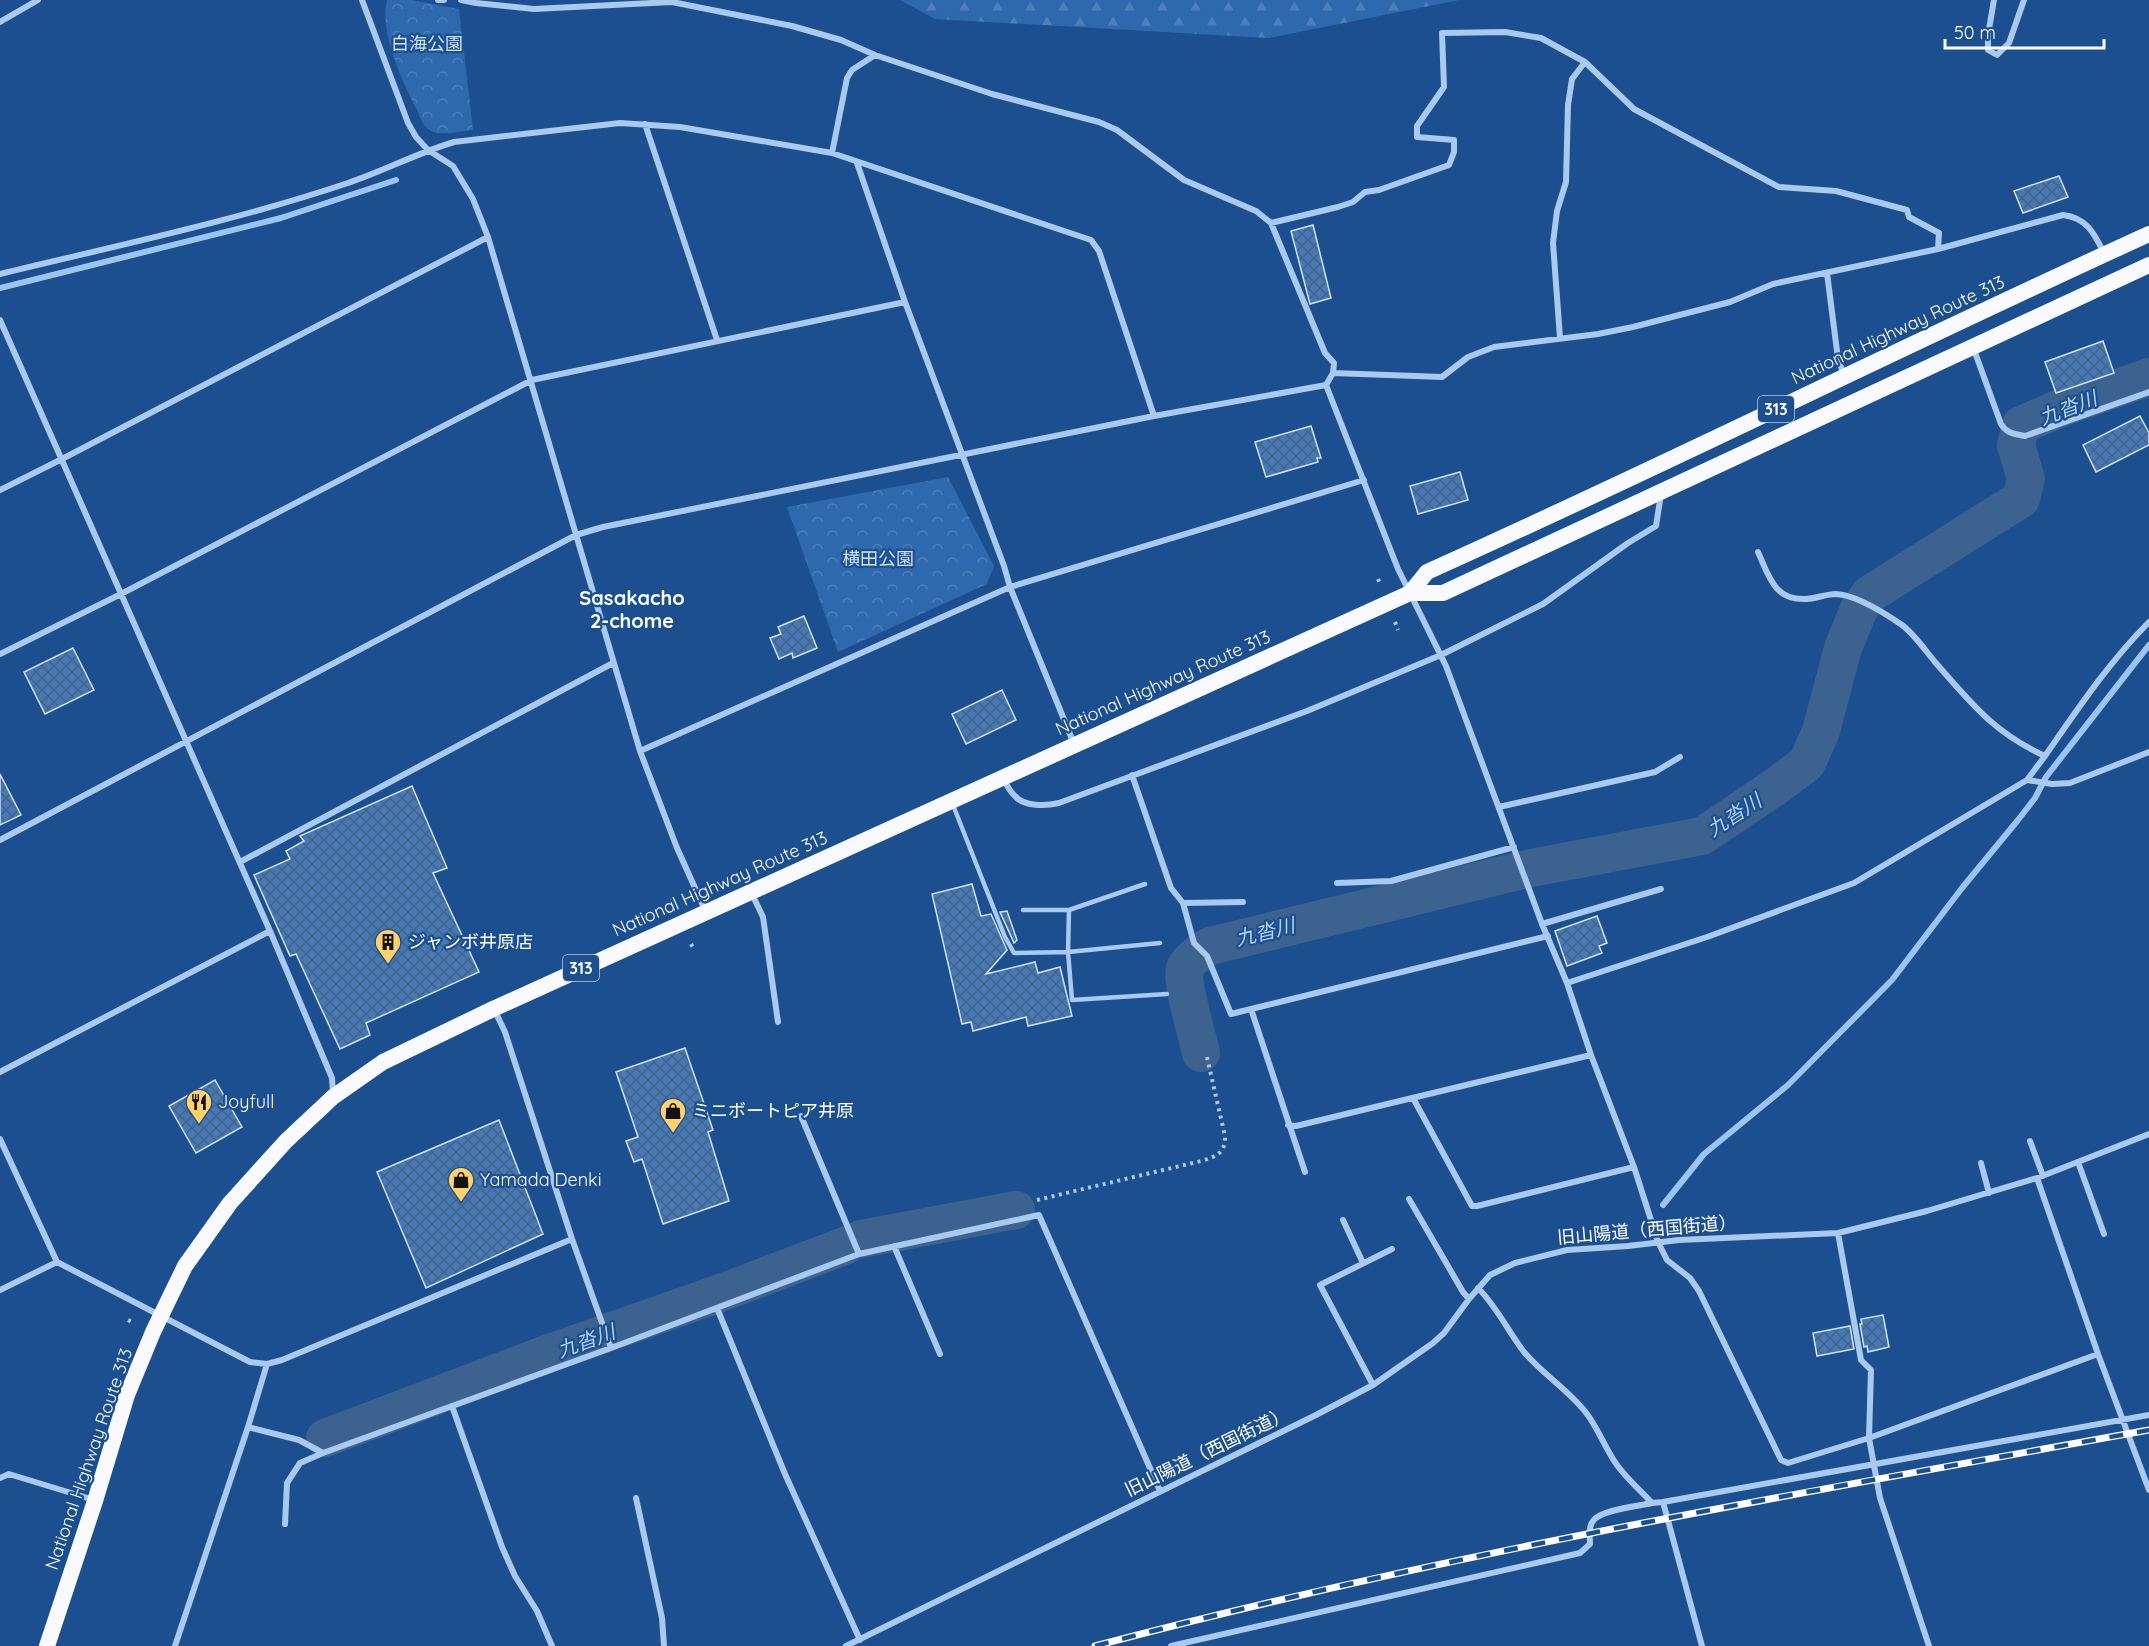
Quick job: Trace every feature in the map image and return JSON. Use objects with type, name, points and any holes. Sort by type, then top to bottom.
[{"type":"highway","name":"National Highway Route 313","points":[[1410,593],[1427,572],[1638,476],[1844,376],[2149,234]]},
{"type":"highway","name":"National Highway Route 313","points":[[47,1646],[127,1395],[185,1266],[230,1203],[286,1141],[333,1097],[383,1062],[706,911],[1410,593],[1443,593],[2149,265]]},
{"type":"street","points":[[0,22],[38,0]]},
{"type":"street","points":[[362,0],[408,123],[416,137],[428,150],[453,166],[473,199],[488,237],[640,751],[676,848],[706,911]]},
{"type":"street","points":[[438,0],[444,0]]},
{"type":"street","points":[[0,840],[576,535],[603,527],[1154,416],[1326,385],[1333,373],[1334,363],[1325,354],[1271,223],[1256,211],[1184,180],[1117,130],[1099,122],[992,94],[875,55],[841,40],[792,26],[757,21],[672,2],[534,9],[461,0]]},
{"type":"street","points":[[1994,0],[1988,50],[1997,55],[2009,43],[2024,0]]},
{"type":"street","points":[[1271,223],[1338,207],[1353,202],[1365,192],[1379,190],[1449,165],[1454,152],[1454,140],[1417,137],[1417,126],[1444,87],[1442,33],[1505,32],[1541,38],[1585,62],[1634,109],[1779,187],[1836,191],[1907,210],[1909,217],[1938,233],[1938,249]]},
{"type":"street","points":[[832,153],[847,78],[852,70],[875,55]]},
{"type":"street","points":[[1560,338],[1553,243],[1557,211],[1566,182],[1568,105],[1572,79],[1585,62]]},
{"type":"street","points":[[0,274],[271,207],[350,183],[428,150],[469,139],[620,123],[680,127],[832,153],[1091,240],[1099,251],[1154,416]]},
{"type":"street","points":[[645,124],[717,340]]},
{"type":"street","points":[[857,163],[905,302],[1010,587],[1074,744]]},
{"type":"street","points":[[1333,373],[1442,378],[1458,364],[1481,351],[1494,347],[1598,334],[1633,327],[1730,302],[1773,284],[1938,249],[2063,215],[2076,217],[2085,223],[2093,232],[2105,254]]},
{"type":"street","points":[[0,489],[488,237]]},
{"type":"street","points":[[1827,273],[1838,360],[1844,376]]},
{"type":"street","points":[[0,654],[121,594],[532,380],[905,302]]},
{"type":"street","points":[[0,320],[270,931],[332,1078],[333,1097]]},
{"type":"street","points":[[1972,347],[2001,424],[2005,431],[2012,434],[2025,436],[2149,392]]},
{"type":"street","points":[[1326,385],[1398,569],[1441,655],[1542,924],[1567,983],[1591,1055],[1634,1167],[1658,1242],[1667,1260],[1690,1278],[1699,1291],[1781,1460],[1788,1463],[1869,1438],[2098,1354]]},
{"type":"street","points":[[640,751],[1010,587],[1364,480]]},
{"type":"street","points":[[1002,777],[1015,798],[1023,802],[1050,805],[1307,711],[1441,655],[1543,604],[1656,526],[1661,490]]},
{"type":"street","points":[[1758,552],[1773,586],[1787,598],[1806,599],[1836,594],[1858,599],[1904,626],[1972,705],[1993,725],[2027,748],[2045,756]]},
{"type":"street","points":[[1567,983],[1707,937],[1854,883],[2030,781],[2045,756],[2104,674],[2130,641],[2149,622]]},
{"type":"street","points":[[240,862],[613,663]]},
{"type":"street","points":[[2030,781],[2052,784],[2070,783],[2149,752]]},
{"type":"street","points":[[1499,807],[1655,772],[1680,757]]},
{"type":"street","points":[[1132,775],[1171,888],[1183,903],[1194,943],[1207,956],[1231,1014],[1548,936]]},
{"type":"street","points":[[1337,883],[1390,881],[1514,847]]},
{"type":"street","points":[[1542,924],[1661,889]]},
{"type":"street","points":[[751,891],[763,917],[777,1022]]},
{"type":"street","points":[[1183,903],[1243,902]]},
{"type":"street","points":[[0,1072],[270,931]]},
{"type":"street","points":[[493,1009],[505,1032],[572,1239],[612,1348]]},
{"type":"street","points":[[1251,1009],[1305,1172]]},
{"type":"street","points":[[1288,1125],[1296,1126],[1591,1055]]},
{"type":"street","points":[[1413,1098],[1472,1206],[1634,1167]]},
{"type":"street","points":[[801,1116],[860,1254]]},
{"type":"street","name":"旧山陽道（西国街道）","points":[[846,1646],[1373,1385],[1433,1343],[1444,1333],[1490,1275],[1515,1263],[1567,1250],[1658,1242],[1838,1233],[1927,1211],[2040,1177],[2149,1134]]},
{"type":"street","points":[[0,1139],[57,1262],[250,1362],[267,1364],[282,1360],[572,1239]]},
{"type":"street","points":[[2030,1141],[2098,1354],[2149,1490]]},
{"type":"street","points":[[2078,1162],[2104,1234]]},
{"type":"street","points":[[1981,1163],[1989,1192]]},
{"type":"street","points":[[1409,1199],[1469,1299]]},
{"type":"street","points":[[285,1524],[287,1483],[300,1463],[323,1453],[612,1348],[860,1254],[1039,1215],[1160,1491]]},
{"type":"street","points":[[1343,1220],[1363,1263]]},
{"type":"street","points":[[1838,1233],[1862,1360],[1870,1370],[1872,1377],[1869,1438],[1880,1498],[1929,1646]]},
{"type":"street","points":[[894,1246],[940,1354]]},
{"type":"street","points":[[1373,1385],[1320,1285],[1392,1249]]},
{"type":"street","points":[[0,1290],[57,1262]]},
{"type":"street","points":[[1478,1288],[1491,1302],[1522,1350],[1587,1413],[1617,1465],[1652,1503]]},
{"type":"street","points":[[717,1308],[785,1474],[860,1640]]},
{"type":"street","points":[[175,1646],[267,1364]]},
{"type":"street","points":[[452,1406],[502,1547],[515,1576],[537,1611],[552,1646]]},
{"type":"street","points":[[1171,1646],[1580,1553],[1590,1544],[1590,1527],[1593,1518],[1602,1514],[1652,1503],[2149,1415]]},
{"type":"street","points":[[248,1428],[299,1440],[323,1453]]},
{"type":"street","points":[[0,1478],[9,1474],[95,1501]]},
{"type":"street","points":[[636,1498],[662,1618],[664,1646]]},
{"type":"street","points":[[1663,1502],[1702,1646]]},
{"type":"lane","points":[[951,801],[1005,937],[1014,953],[1068,952],[1160,943]]},
{"type":"lane","points":[[1023,910],[1069,910],[1145,885]]},
{"type":"lane","points":[[1069,910],[1068,952],[1072,1000],[1167,994]]},
{"type":"path","points":[[1395,622],[1398,630]]},
{"type":"path","points":[[1039,1215],[1034,1201],[1201,1161],[1222,1152],[1226,1142],[1206,1053]]},
{"type":"path","points":[[128,1320],[134,1323]]},
{"type":"green space","name":"白海公園","points":[[387,0],[412,0],[459,9],[473,130],[437,133],[424,125],[406,87],[389,42],[385,13]]},
{"type":"green space","points":[[900,0],[1459,0],[1269,38],[935,19]]},
{"type":"green space","name":"横田公園","points":[[948,477],[994,566],[987,584],[838,652],[787,507]]},
{"type":"building","points":[[2059,176],[2068,197],[2023,213],[2014,191]]},
{"type":"building","points":[[1313,225],[1331,298],[1310,304],[1291,231]]},
{"type":"building","points":[[2103,341],[2114,373],[2056,393],[2045,362]]},
{"type":"building","points":[[2140,416],[2149,433],[2149,445],[2096,472],[2083,445]]},
{"type":"building","points":[[1311,426],[1321,458],[1317,458],[1318,462],[1266,477],[1255,442]]},
{"type":"building","points":[[1460,472],[1468,500],[1418,514],[1410,486]]},
{"type":"building","points":[[804,616],[817,648],[793,658],[792,653],[779,659],[770,638],[781,634],[778,627]]},
{"type":"building","points":[[73,648],[94,690],[45,714],[24,672]]},
{"type":"building","points":[[1002,690],[1016,720],[966,744],[952,714]]},
{"type":"building","points":[[0,774],[21,815],[0,825]]},
{"type":"building","points":[[412,786],[447,868],[433,873],[479,972],[366,1023],[370,1035],[340,1049],[296,954],[290,956],[254,875],[290,859],[286,851],[304,841],[300,836]]},
{"type":"building","points":[[972,884],[981,916],[991,914],[1007,950],[986,974],[1035,962],[1038,973],[1060,967],[1072,1016],[1028,1026],[1026,1017],[973,1031],[971,1022],[962,1024],[932,894]]},
{"type":"building","points":[[1007,911],[1017,940],[1014,943],[1000,912]]},
{"type":"building","points":[[1597,916],[1607,943],[1599,946],[1602,953],[1567,966],[1555,931]]},
{"type":"building","name":"ミニボートピア井原","points":[[685,1048],[713,1130],[708,1132],[729,1201],[663,1224],[642,1159],[634,1162],[626,1141],[638,1137],[616,1072]]},
{"type":"building","points":[[215,1080],[242,1127],[196,1153],[169,1106]]},
{"type":"building","name":"Yamada Denki","points":[[499,1120],[543,1234],[426,1288],[377,1172]]},
{"type":"building","points":[[1883,1315],[1889,1347],[1868,1352],[1867,1346],[1864,1347],[1861,1319]]},
{"type":"building","points":[[1850,1326],[1854,1349],[1817,1356],[1813,1333]]},
{"type":"waterway","points":[[0,288],[281,218],[396,180]]},
{"type":"waterway","name":"九沓川","points":[[1201,1053],[1184,974],[1190,961],[1210,946],[1531,868],[1702,836],[1775,787],[1807,763],[1821,731],[1843,648],[1859,609],[1870,594],[2021,499],[2026,479],[2016,445],[2021,425],[2063,407],[2149,377]]},
{"type":"waterway","points":[[1663,1205],[1704,1154],[1788,1085],[1892,980],[2035,798],[2046,777],[2149,645]]},
{"type":"waterway","name":"九沓川","points":[[861,1239],[1016,1210]]},
{"type":"waterway","name":"九沓川","points":[[325,1438],[544,1355],[729,1290],[847,1245]]},
{"type":"railway","points":[[1095,1646],[1356,1582],[1488,1554],[1752,1502],[2149,1430]]},
{"type":"place","name":"ジャンボ井原店","points":[[388,965]]},
{"type":"place","name":"Joyfull","points":[[199,1125]]},
{"type":"place","name":"ミニボートピア井原","points":[[673,1134]]},
{"type":"place","name":"Yamada Denki","points":[[461,1203]]},
{"type":"district","name":"Sasakacho 2-chome","points":[[632,610]]}]
